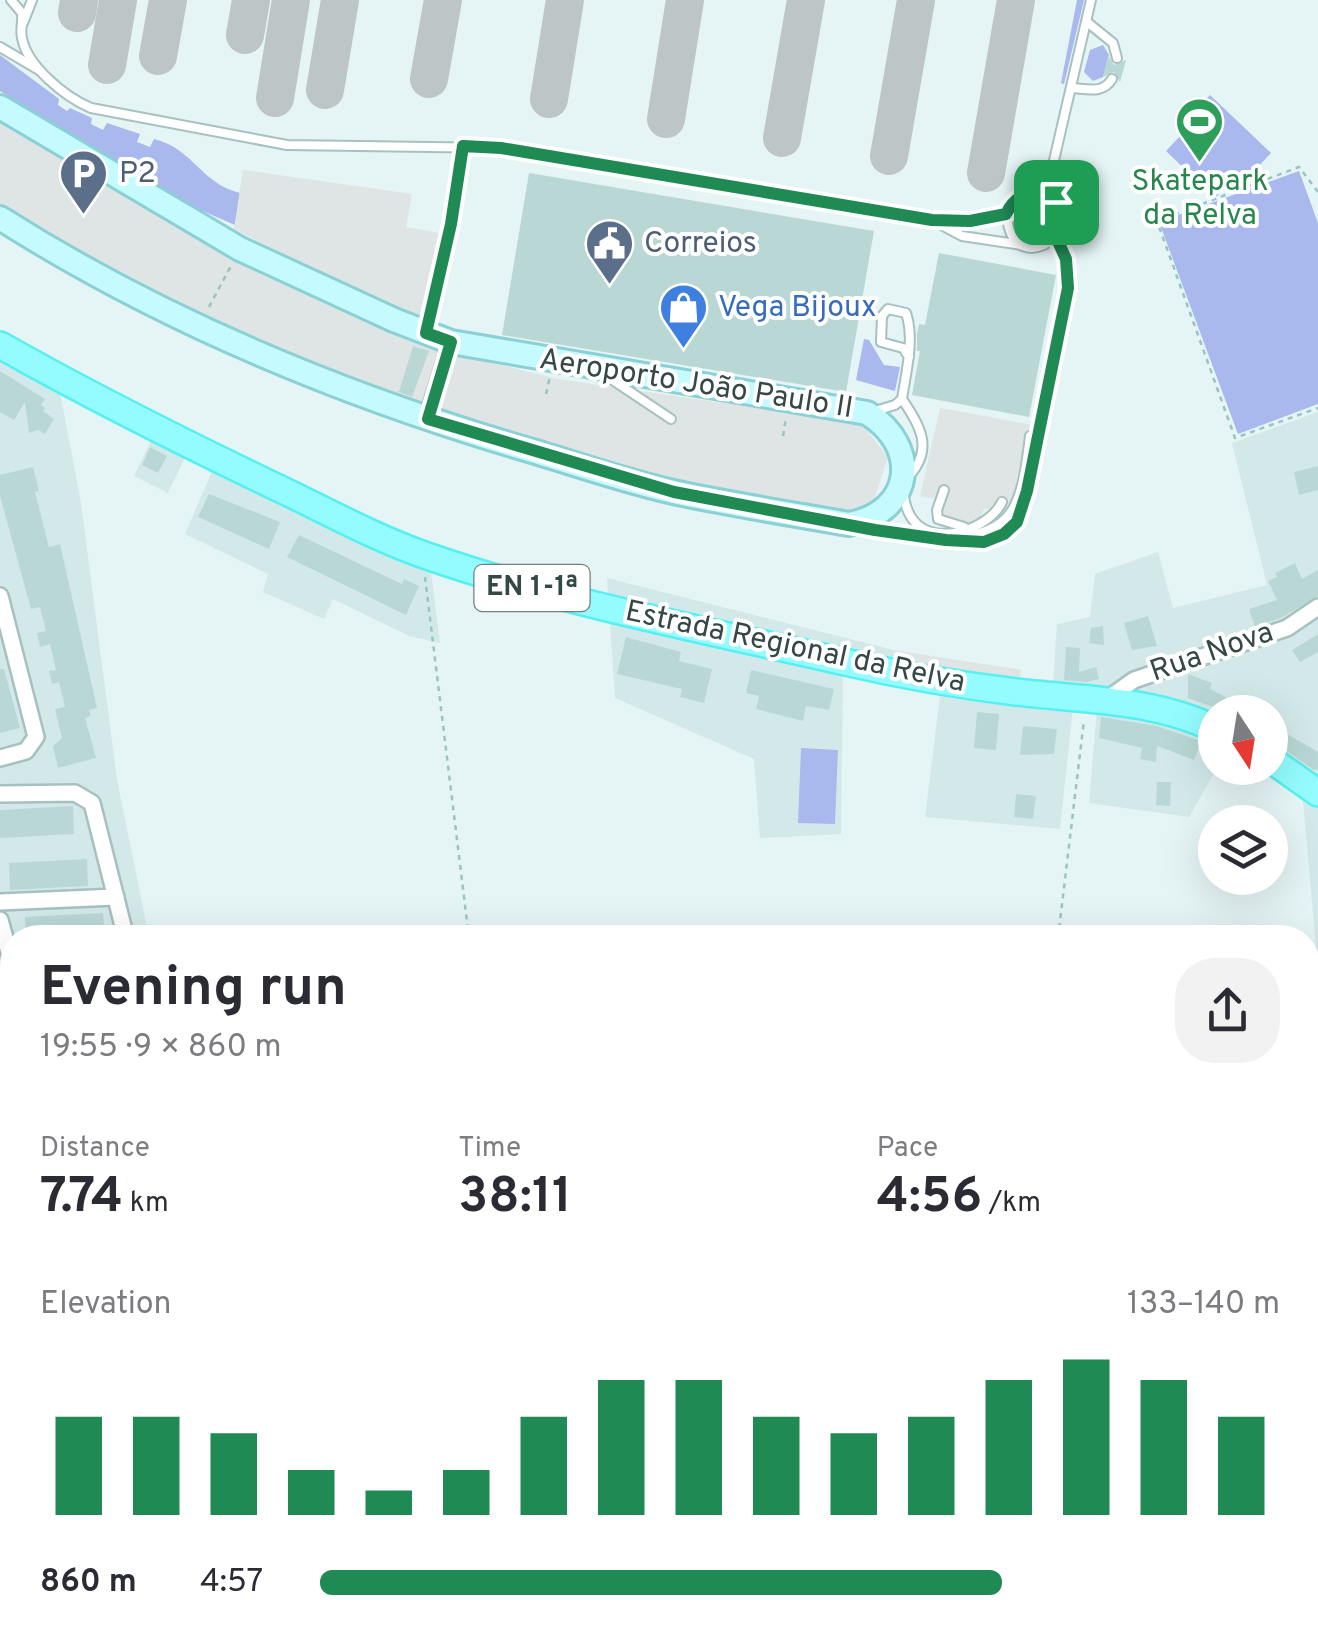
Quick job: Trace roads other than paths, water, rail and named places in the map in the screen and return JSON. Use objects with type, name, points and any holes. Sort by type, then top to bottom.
[{"type":"main road","name":"Aeroporto João Paulo II","points":[[0,107],[240,249],[451,342],[867,413],[885,424],[896,440],[902,456],[902,483]]},
{"type":"main road","points":[[0,218],[77,267],[144,303],[310,378],[428,419],[674,492],[849,524],[877,516],[888,507],[902,483]]},
{"type":"main road","name":"Estrada Regional da Relva","points":[[0,345],[173,438],[423,554],[570,599],[878,670],[964,685],[1096,699]]},
{"type":"main road","name":"EN 1-1ª","points":[[1096,699],[1198,721]]},
{"type":"main road","points":[[1288,772],[1318,793]]},
{"type":"street","points":[[428,419],[451,342]]},
{"type":"street","points":[[0,596],[36,737],[26,751],[0,758]]},
{"type":"street","name":"Rua Nova","points":[[1096,699],[1134,680],[1286,628],[1318,607]]},
{"type":"street","points":[[0,794],[75,793],[92,802],[123,925]]},
{"type":"street","points":[[0,902],[116,897]]},
{"type":"lane","points":[[10,0],[22,13],[24,22]]},
{"type":"lane","points":[[0,47],[20,34],[32,0]]},
{"type":"lane","points":[[1046,195],[1091,0]]},
{"type":"lane","points":[[1086,22],[1113,43],[1118,58]]},
{"type":"lane","points":[[20,34],[43,72],[71,97],[91,108],[270,143],[515,150],[932,220],[970,221],[1006,214]]},
{"type":"lane","points":[[0,47],[43,72]]},
{"type":"lane","points":[[1072,88],[1098,90],[1108,86],[1112,79]]},
{"type":"lane","points":[[426,333],[451,224],[463,146]]},
{"type":"lane","points":[[932,220],[962,236],[1034,248],[1056,237],[1061,226],[1056,202],[1046,195],[1021,195],[1006,214],[1012,238],[1022,245]]},
{"type":"lane","points":[[849,524],[946,540],[984,542],[1004,534],[1017,522],[1027,491],[1068,288],[1066,259],[1056,237]]},
{"type":"lane","points":[[867,413],[902,399],[908,358],[908,315],[888,309],[882,316],[881,342],[903,348],[908,358]]},
{"type":"lane","points":[[595,368],[672,419]]},
{"type":"lane","points":[[902,399],[918,421],[924,445],[916,468],[902,483],[906,509],[921,528],[940,533],[968,528],[989,520],[1002,502]]},
{"type":"lane","points":[[946,540],[986,530],[1007,518],[1019,494],[1030,436]]},
{"type":"lane","points":[[944,490],[938,519],[968,528]]},
{"type":"place","name":"Skatepark da Relva","points":[[1200,164]]},
{"type":"place","name":"P2","points":[[84,216]]},
{"type":"place","name":"Correios","points":[[609,286]]},
{"type":"place","name":"Vega Bijoux","points":[[683,350]]}]
